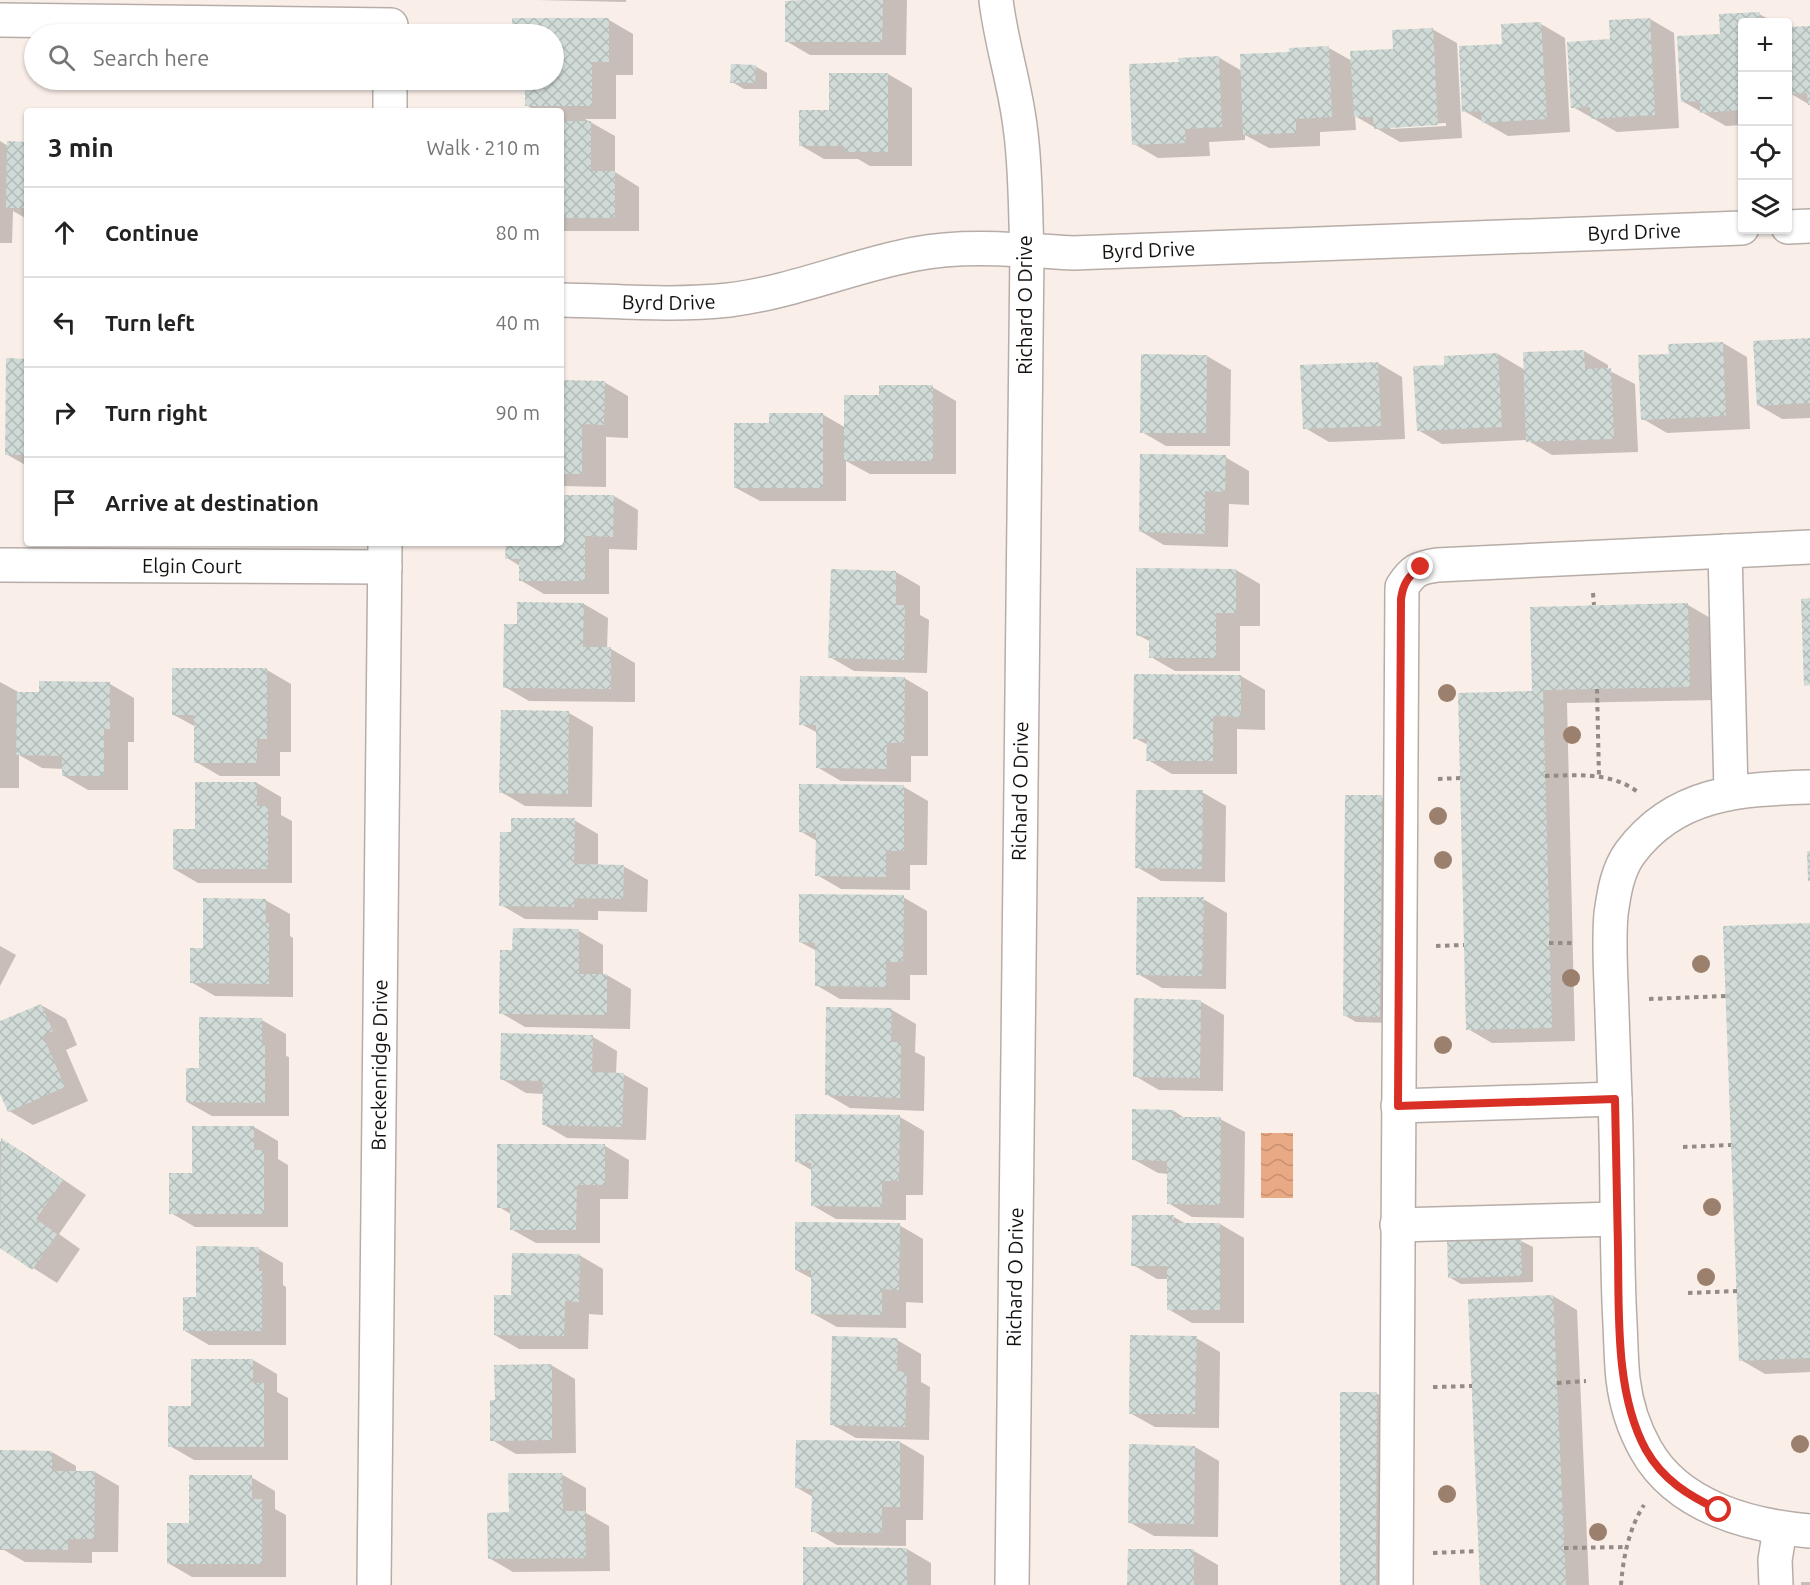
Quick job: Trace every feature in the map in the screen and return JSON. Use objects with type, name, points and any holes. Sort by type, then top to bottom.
[{"type":"street","name":"Richard O Drive","points":[[996,0],[1020,125],[1027,250],[1012,1585]]},
{"type":"street","points":[[0,20],[391,20]]},
{"type":"street","points":[[390,90],[390,108]]},
{"type":"street","points":[[1792,227],[1810,226]]},
{"type":"street","name":"Byrd Drive","points":[[564,300],[684,302],[729,300],[775,292],[917,253],[976,249],[1073,253],[1738,228]]},
{"type":"street","points":[[1396,1585],[1402,587],[1410,575],[1421,567],[1437,565],[1810,547]]},
{"type":"street","points":[[1725,551],[1731,792]]},
{"type":"street","name":"Elgin Court","points":[[0,565],[385,555]]},
{"type":"street","name":"Breckenridge Drive","points":[[374,1585],[385,555]]},
{"type":"street","points":[[1776,1585],[1775,1560],[1795,1530],[1747,1521],[1692,1498],[1667,1479],[1647,1452],[1632,1419],[1623,1380],[1618,1295],[1611,916],[1616,881],[1629,854],[1651,830],[1681,808],[1705,798],[1731,792],[1810,787]]},
{"type":"street","points":[[1398,1106],[1615,1099]]},
{"type":"street","points":[[1397,1225],[1617,1219]]},
{"type":"path","points":[[1597,689],[1599,776]]},
{"type":"path","points":[[1545,776],[1584,774],[1599,776],[1619,782],[1642,795]]},
{"type":"path","points":[[1431,779],[1460,778]]},
{"type":"path","points":[[1549,943],[1580,942]]},
{"type":"path","points":[[1426,946],[1464,945]]},
{"type":"path","points":[[1640,999],[1726,996]]},
{"type":"path","points":[[1683,1147],[1731,1145]]},
{"type":"path","points":[[1688,1293],[1737,1291]]},
{"type":"path","points":[[1557,1383],[1588,1381]]},
{"type":"path","points":[[1431,1388],[1472,1386]]},
{"type":"path","points":[[1621,1585],[1627,1546],[1646,1502]]},
{"type":"path","points":[[1564,1548],[1627,1546]]},
{"type":"path","points":[[1432,1553],[1478,1551]]},
{"type":"water","points":[[1261,1133],[1293,1133],[1293,1198],[1261,1198]]},
{"type":"building","points":[[883,0],[882,42],[785,42],[785,1]]},
{"type":"building","points":[[1760,12],[1760,18],[1738,18],[1738,110],[1700,113],[1700,101],[1681,102],[1677,36],[1720,34],[1719,14]]},
{"type":"building","points":[[512,18],[609,18],[609,62],[592,62],[592,106],[525,106],[525,90],[564,90],[564,24],[512,24]]},
{"type":"building","points":[[1650,18],[1655,115],[1591,119],[1590,107],[1571,108],[1567,42],[1610,39],[1609,20]]},
{"type":"building","points":[[1541,22],[1547,119],[1482,123],[1481,111],[1462,112],[1459,46],[1502,44],[1501,24]]},
{"type":"building","points":[[1810,26],[1810,105],[1808,105],[1807,93],[1792,94],[1792,27]]},
{"type":"building","points":[[1433,28],[1438,125],[1374,129],[1373,117],[1354,117],[1350,51],[1393,49],[1392,30]]},
{"type":"building","points":[[1329,46],[1332,117],[1296,119],[1296,133],[1243,135],[1240,54],[1289,52],[1289,48]]},
{"type":"building","points":[[1219,56],[1222,127],[1185,129],[1186,143],[1132,145],[1129,64],[1179,62],[1178,58]]},
{"type":"building","points":[[731,64],[756,65],[755,83],[730,83]]},
{"type":"building","points":[[829,73],[888,73],[888,152],[844,152],[844,146],[799,146],[799,110],[829,110]]},
{"type":"building","points":[[564,121],[591,121],[591,171],[615,171],[615,218],[564,218]]},
{"type":"building","points":[[7,141],[24,142],[24,208],[6,208]]},
{"type":"building","points":[[1810,338],[1810,403],[1757,406],[1753,341]]},
{"type":"building","points":[[1723,342],[1726,416],[1641,420],[1638,355],[1669,354],[1668,344]]},
{"type":"building","points":[[1584,350],[1585,369],[1611,368],[1614,439],[1526,442],[1523,352]]},
{"type":"building","points":[[1498,353],[1502,427],[1417,431],[1413,366],[1444,365],[1444,356]]},
{"type":"building","points":[[1141,354],[1207,355],[1206,433],[1140,433]]},
{"type":"building","points":[[6,358],[24,359],[24,455],[5,455]]},
{"type":"building","points":[[1378,362],[1381,426],[1303,429],[1300,365]]},
{"type":"building","points":[[564,380],[605,381],[604,425],[582,424],[582,474],[564,474]]},
{"type":"building","points":[[879,385],[933,385],[933,461],[844,461],[844,395],[879,395]]},
{"type":"building","points":[[769,413],[823,413],[823,488],[734,488],[734,423],[769,423]]},
{"type":"building","points":[[1140,454],[1226,455],[1225,492],[1205,491],[1205,534],[1139,532]]},
{"type":"building","points":[[564,495],[614,495],[613,537],[585,536],[585,581],[519,581],[519,559],[505,559],[506,546],[564,546]]},
{"type":"building","points":[[1136,568],[1236,569],[1236,613],[1216,613],[1216,658],[1149,658],[1149,636],[1136,636]]},
{"type":"building","points":[[831,569],[896,571],[896,605],[905,605],[904,660],[828,658]]},
{"type":"building","points":[[1810,598],[1810,685],[1804,686],[1801,599]]},
{"type":"building","points":[[517,602],[584,603],[583,647],[611,647],[611,689],[503,688],[504,624],[517,624]]},
{"type":"building","points":[[1688,603],[1690,687],[1543,690],[1552,1028],[1466,1030],[1458,693],[1532,691],[1530,607]]},
{"type":"building","points":[[172,668],[267,668],[267,739],[257,739],[257,763],[194,763],[194,715],[172,715]]},
{"type":"building","points":[[1134,674],[1241,675],[1241,717],[1213,716],[1213,761],[1146,761],[1147,739],[1133,739]]},
{"type":"building","points":[[800,676],[905,677],[904,743],[887,743],[887,769],[816,768],[816,725],[799,725]]},
{"type":"building","points":[[39,681],[110,682],[110,729],[104,729],[104,776],[62,776],[62,756],[16,755],[17,692],[39,692]]},
{"type":"building","points":[[501,710],[569,711],[568,794],[499,793]]},
{"type":"building","points":[[195,782],[257,782],[257,806],[268,806],[268,869],[173,869],[173,829],[195,829]]},
{"type":"building","points":[[799,784],[904,785],[904,851],[886,851],[886,877],[815,876],[816,833],[799,832]]},
{"type":"building","points":[[1136,790],[1203,790],[1202,869],[1135,868]]},
{"type":"building","points":[[1345,795],[1382,795],[1380,1017],[1343,1016]]},
{"type":"building","points":[[511,818],[575,818],[574,864],[624,865],[623,899],[574,898],[574,907],[499,906],[500,832],[511,832]]},
{"type":"building","points":[[1807,851],[1810,851],[1810,881],[1808,881]]},
{"type":"building","points":[[799,894],[904,895],[903,962],[886,962],[886,987],[815,986],[815,943],[799,942]]},
{"type":"building","points":[[1137,897],[1204,897],[1202,976],[1136,975]]},
{"type":"building","points":[[203,898],[266,899],[266,923],[269,923],[269,984],[190,983],[190,948],[203,948]]},
{"type":"building","points":[[1810,923],[1810,1358],[1739,1361],[1723,926]]},
{"type":"building","points":[[513,928],[579,929],[579,974],[607,974],[607,1015],[499,1014],[500,950],[512,950]]},
{"type":"building","points":[[1134,998],[1201,1000],[1200,1078],[1133,1077]]},
{"type":"building","points":[[41,1004],[53,1031],[43,1036],[65,1087],[8,1112],[0,1094],[0,1021]]},
{"type":"building","points":[[826,1007],[892,1008],[891,1042],[901,1042],[900,1098],[825,1095]]},
{"type":"building","points":[[199,1017],[262,1018],[262,1042],[265,1042],[265,1103],[186,1102],[186,1068],[199,1068]]},
{"type":"building","points":[[501,1033],[593,1035],[592,1072],[624,1073],[622,1127],[542,1125],[543,1081],[500,1080]]},
{"type":"building","points":[[1132,1109],[1174,1110],[1174,1117],[1221,1117],[1220,1205],[1167,1204],[1167,1161],[1132,1160]]},
{"type":"building","points":[[795,1114],[900,1115],[899,1181],[882,1181],[882,1207],[811,1206],[811,1163],[795,1162]]},
{"type":"building","points":[[192,1126],[254,1126],[254,1150],[264,1150],[264,1214],[169,1214],[169,1173],[192,1173]]},
{"type":"building","points":[[1,1138],[63,1180],[36,1219],[57,1234],[32,1270],[0,1248]]},
{"type":"building","points":[[497,1144],[605,1144],[605,1185],[577,1185],[576,1230],[510,1230],[510,1208],[497,1208]]},
{"type":"building","points":[[1132,1215],[1174,1215],[1174,1223],[1220,1223],[1220,1310],[1167,1310],[1167,1266],[1131,1266]]},
{"type":"building","points":[[795,1222],[900,1223],[899,1290],[882,1289],[882,1315],[811,1314],[811,1270],[795,1270]]},
{"type":"building","points":[[1521,1239],[1522,1276],[1448,1278],[1447,1241]]},
{"type":"building","points":[[196,1246],[259,1247],[259,1271],[262,1271],[262,1331],[183,1331],[183,1297],[196,1297]]},
{"type":"building","points":[[512,1253],[580,1254],[579,1302],[565,1301],[564,1336],[494,1335],[494,1295],[511,1295]]},
{"type":"building","points":[[1553,1295],[1566,1585],[1480,1585],[1468,1299]]},
{"type":"building","points":[[1130,1335],[1197,1336],[1195,1414],[1129,1414]]},
{"type":"building","points":[[832,1336],[898,1338],[897,1371],[907,1372],[905,1427],[830,1425]]},
{"type":"building","points":[[191,1359],[253,1359],[253,1383],[264,1383],[264,1447],[168,1447],[168,1406],[191,1406]]},
{"type":"building","points":[[552,1364],[552,1440],[490,1441],[490,1400],[495,1400],[494,1365]]},
{"type":"building","points":[[1340,1392],[1377,1392],[1376,1585],[1340,1585]]},
{"type":"building","points":[[796,1440],[900,1441],[900,1507],[882,1507],[882,1533],[811,1532],[812,1489],[795,1488]]},
{"type":"building","points":[[1129,1444],[1195,1446],[1194,1524],[1128,1523]]},
{"type":"building","points":[[0,1450],[52,1451],[52,1471],[95,1471],[94,1539],[68,1539],[68,1550],[0,1549]]},
{"type":"building","points":[[508,1473],[562,1473],[563,1511],[585,1511],[586,1558],[488,1559],[487,1513],[509,1512]]},
{"type":"building","points":[[189,1475],[252,1475],[252,1499],[262,1499],[262,1564],[167,1564],[167,1523],[189,1523]]},
{"type":"building","points":[[803,1547],[907,1548],[907,1585],[803,1585]]},
{"type":"building","points":[[1128,1549],[1194,1549],[1194,1585],[1127,1585]]},
{"type":"route","points":[[1421,567],[1410,575],[1402,587],[1401,599],[1398,1106],[1615,1099],[1618,1295],[1623,1380],[1632,1419],[1647,1452],[1667,1479],[1692,1498],[1719,1510]]}]
